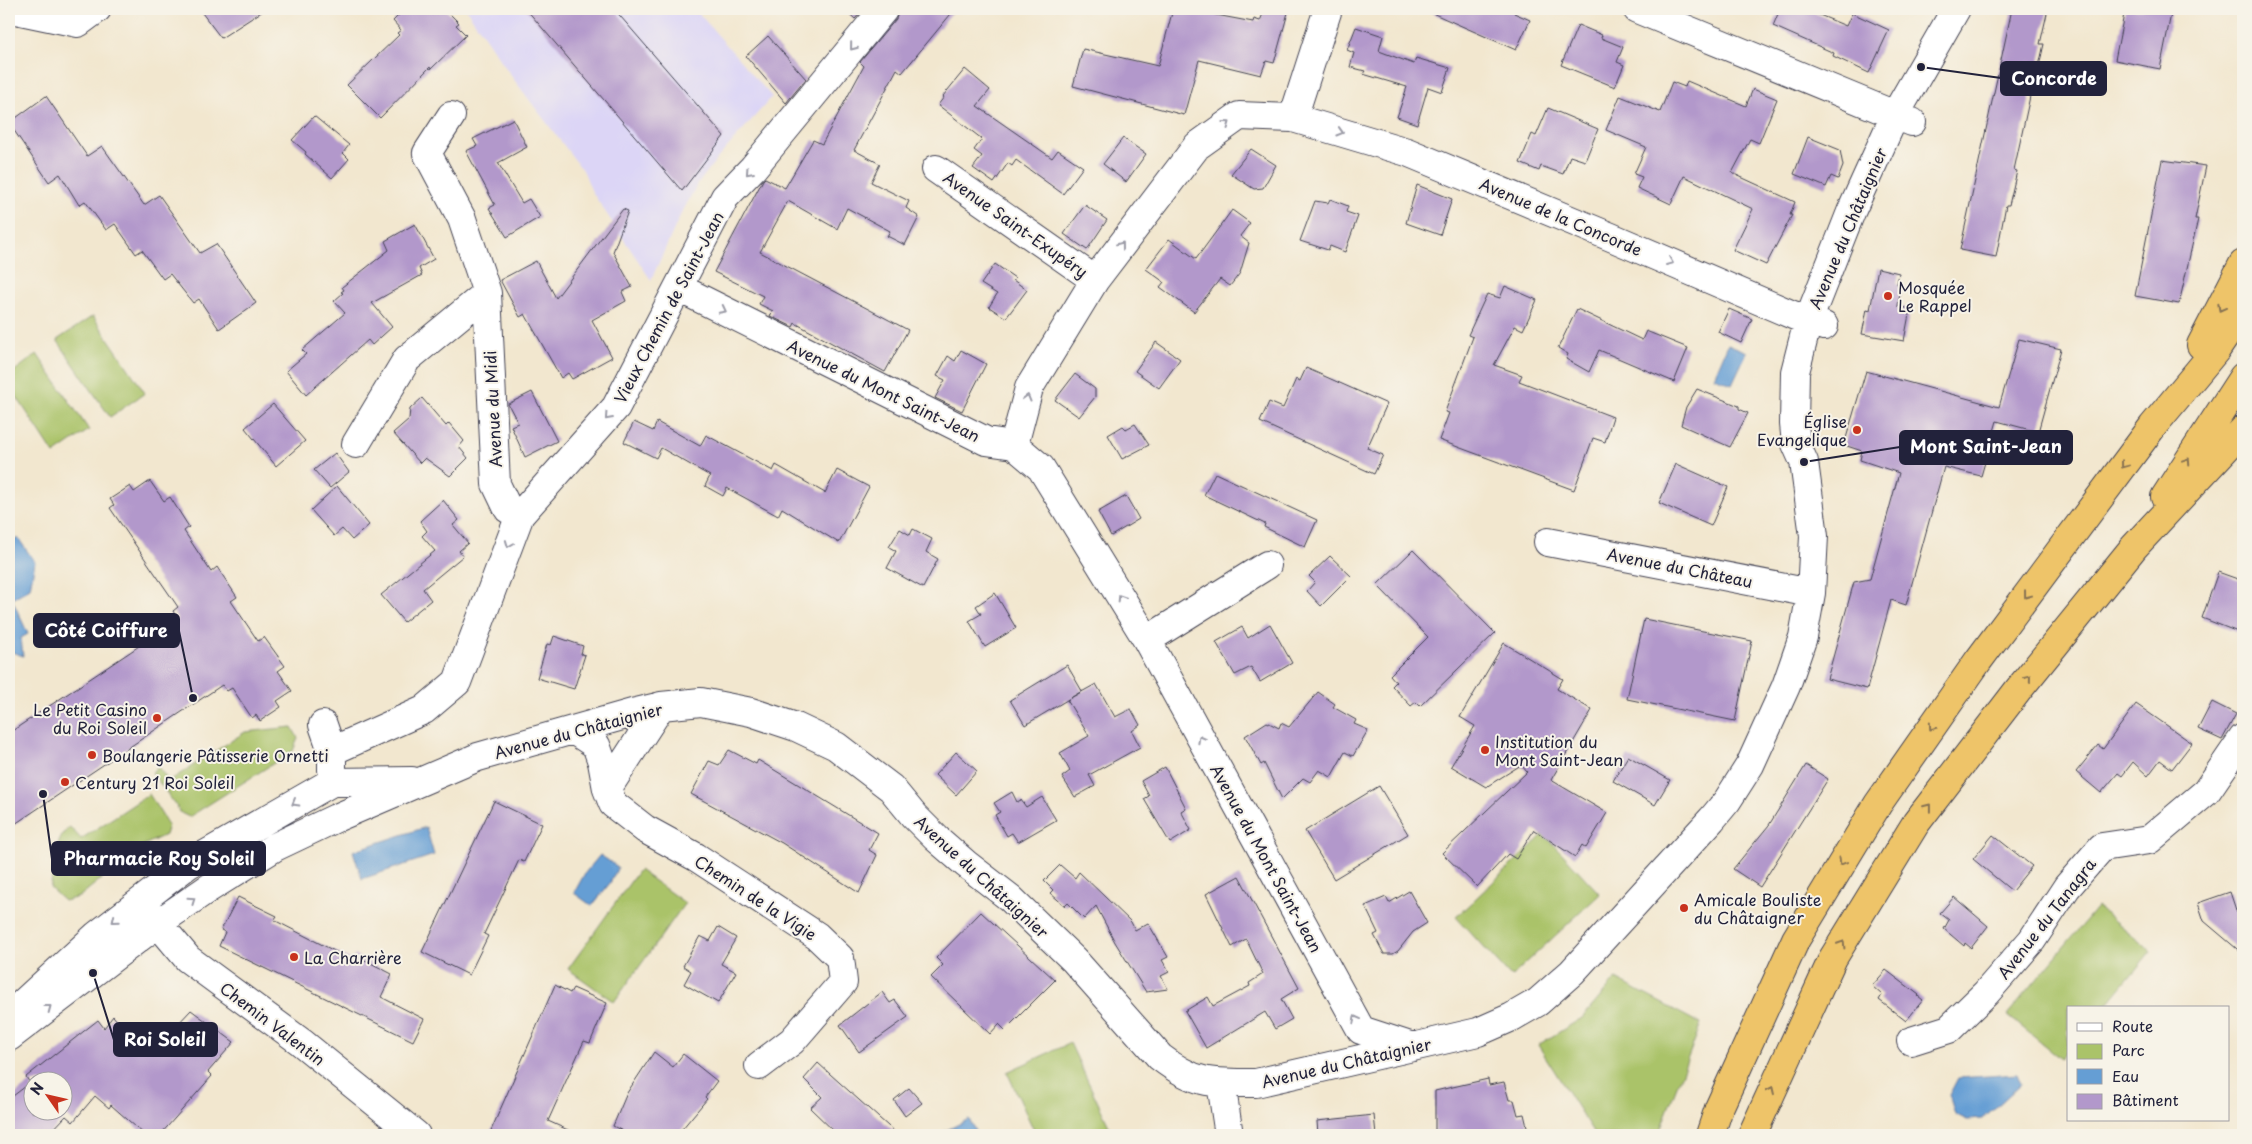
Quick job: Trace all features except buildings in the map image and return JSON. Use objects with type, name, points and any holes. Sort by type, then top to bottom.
[{"type":"highway","points":[[2153,426],[2204,339],[2243,264]]},
{"type":"highway","points":[[1710,1135],[1719,1108],[1796,939],[1878,804],[1978,661],[2153,426],[2216,350],[2243,310]]},
{"type":"highway","points":[[2134,547],[2176,478],[2243,377]]},
{"type":"highway","points":[[1752,1135],[1833,958],[1916,824],[2019,689],[2134,547],[2243,430]]},
{"type":"street","points":[[10,9],[78,23],[97,9]]},
{"type":"street","name":"Vieux Chemin de Saint-Jean","points":[[332,751],[424,710],[457,682],[520,515],[616,407],[725,197],[759,160],[884,9]]},
{"type":"street","points":[[1294,118],[1328,9]]},
{"type":"street","points":[[1637,9],[1903,119]]},
{"type":"street","name":"Avenue du Châtaignier","points":[[275,848],[336,818],[426,781],[478,757],[662,706],[701,702],[751,712],[796,726],[836,746],[891,788],[914,816],[936,838],[1010,898],[1074,960],[1160,1057],[1176,1070],[1196,1080],[1221,1083],[1256,1083],[1478,1032],[1512,1017],[1538,1002],[1572,972],[1727,801],[1750,765],[1786,686],[1802,637],[1812,593],[1814,536],[1804,462],[1796,444],[1794,424],[1795,372],[1842,259],[1851,212],[1903,119],[1956,9]]},
{"type":"street","name":"Avenue du Châtaignier","points":[[1903,119],[1934,77],[1974,9]]},
{"type":"street","name":"Avenue du Midi","points":[[451,116],[427,153],[462,219],[487,293],[496,484],[508,509],[520,515]]},
{"type":"street","name":"Avenue Saint-Exupéry","points":[[1014,445],[1030,388],[1095,280],[1197,146],[1239,116],[1294,118]]},
{"type":"street","name":"Avenue de la Concorde","points":[[1294,118],[1407,152],[1816,323]]},
{"type":"street","name":"Avenue Saint-Exupéry","points":[[936,168],[1095,280]]},
{"type":"street","name":"Avenue du Mont Saint-Jean","points":[[679,288],[986,441],[1014,445],[1041,468],[1147,640],[1361,1030],[1413,1047]]},
{"type":"street","points":[[356,444],[407,360],[487,293]]},
{"type":"street","name":"Avenue du Château","points":[[1548,542],[1812,593]]},
{"type":"street","points":[[1147,640],[1267,565]]},
{"type":"street","points":[[607,789],[662,706]]},
{"type":"street","points":[[9,1037],[157,924],[206,890],[275,848],[292,828],[344,804],[332,782],[332,751],[323,725]]},
{"type":"street","name":"Chemin de la Vigie","points":[[573,730],[596,745],[612,804],[645,829],[696,857],[784,913],[818,936],[840,958],[843,982],[792,1041],[759,1066]]},
{"type":"street","name":"Avenue du Tanagra","points":[[1911,1041],[1949,1029],[1986,993],[2032,940],[2067,887],[2102,847],[2149,840],[2206,792],[2243,738]]},
{"type":"street","points":[[9,1016],[97,935],[189,864],[332,782],[426,781]]},
{"type":"street","name":"Chemin Valentin","points":[[140,900],[157,924],[188,959],[301,1042],[416,1135]]},
{"type":"street","points":[[1221,1083],[1229,1135]]},
{"type":"shaded area","points":[[466,9],[695,9],[772,97],[716,160],[697,185],[680,216],[651,280],[592,192],[584,172],[512,77]]},
{"type":"green space","points":[[93,316],[145,393],[110,417],[57,340]]},
{"type":"green space","points":[[37,354],[89,430],[54,454],[9,385],[9,375]]},
{"type":"green space","points":[[292,727],[298,738],[293,751],[189,817],[181,813],[152,772],[158,767],[169,781],[245,732]]},
{"type":"green space","points":[[149,794],[168,825],[165,835],[140,847],[79,897],[64,901],[50,888],[58,846],[65,832],[70,827],[81,839]]},
{"type":"green space","points":[[1544,834],[1600,894],[1511,977],[1456,917]]},
{"type":"green space","points":[[639,870],[685,903],[614,1002],[568,969]]},
{"type":"green space","points":[[2097,907],[2151,951],[2106,1006],[2067,1006],[2067,1051],[2061,1059],[2007,1015]]},
{"type":"green space","points":[[1616,979],[1701,1024],[1658,1135],[1595,1135],[1538,1045],[1582,1018]]},
{"type":"green space","points":[[1070,1043],[1113,1135],[1036,1135],[1007,1072]]},
{"type":"water","points":[[1728,344],[1747,352],[1732,384],[1714,377]]},
{"type":"water","points":[[18,538],[35,562],[30,588],[12,599],[28,634],[21,638],[23,656],[9,651],[9,543]]},
{"type":"water","points":[[426,827],[434,855],[362,879],[353,851]]},
{"type":"water","points":[[600,855],[618,867],[610,883],[592,906],[574,893],[585,873]]},
{"type":"water","points":[[2017,1074],[2021,1084],[1983,1119],[1967,1120],[1955,1114],[1949,1095],[1958,1078]]},
{"type":"water","points":[[969,1119],[977,1135],[947,1135],[945,1131]]},
{"type":"place","name":"Concorde","points":[[1921,67]]},
{"type":"place","name":"Mosquée Le Rappel","points":[[1888,296]]},
{"type":"place","name":"Église Evangelique","points":[[1857,430]]},
{"type":"place","name":"Mont Saint-Jean","points":[[1804,462]]},
{"type":"place","name":"Côté Coiffure","points":[[193,698]]},
{"type":"place","name":"Le Petit Casino du Roi Soleil","points":[[157,718]]},
{"type":"place","name":"Institution du Mont Saint-Jean","points":[[1485,750]]},
{"type":"place","name":"Boulangerie Pâtisserie Ornetti","points":[[92,755]]},
{"type":"place","name":"Century 21 Roi Soleil","points":[[65,782]]},
{"type":"place","name":"Pharmacie Roy Soleil","points":[[43,794]]},
{"type":"place","name":"Amicale Bouliste du Châtaigner","points":[[1684,908]]},
{"type":"place","name":"La Charrière","points":[[294,957]]},
{"type":"place","name":"Roi Soleil","points":[[93,973]]}]
